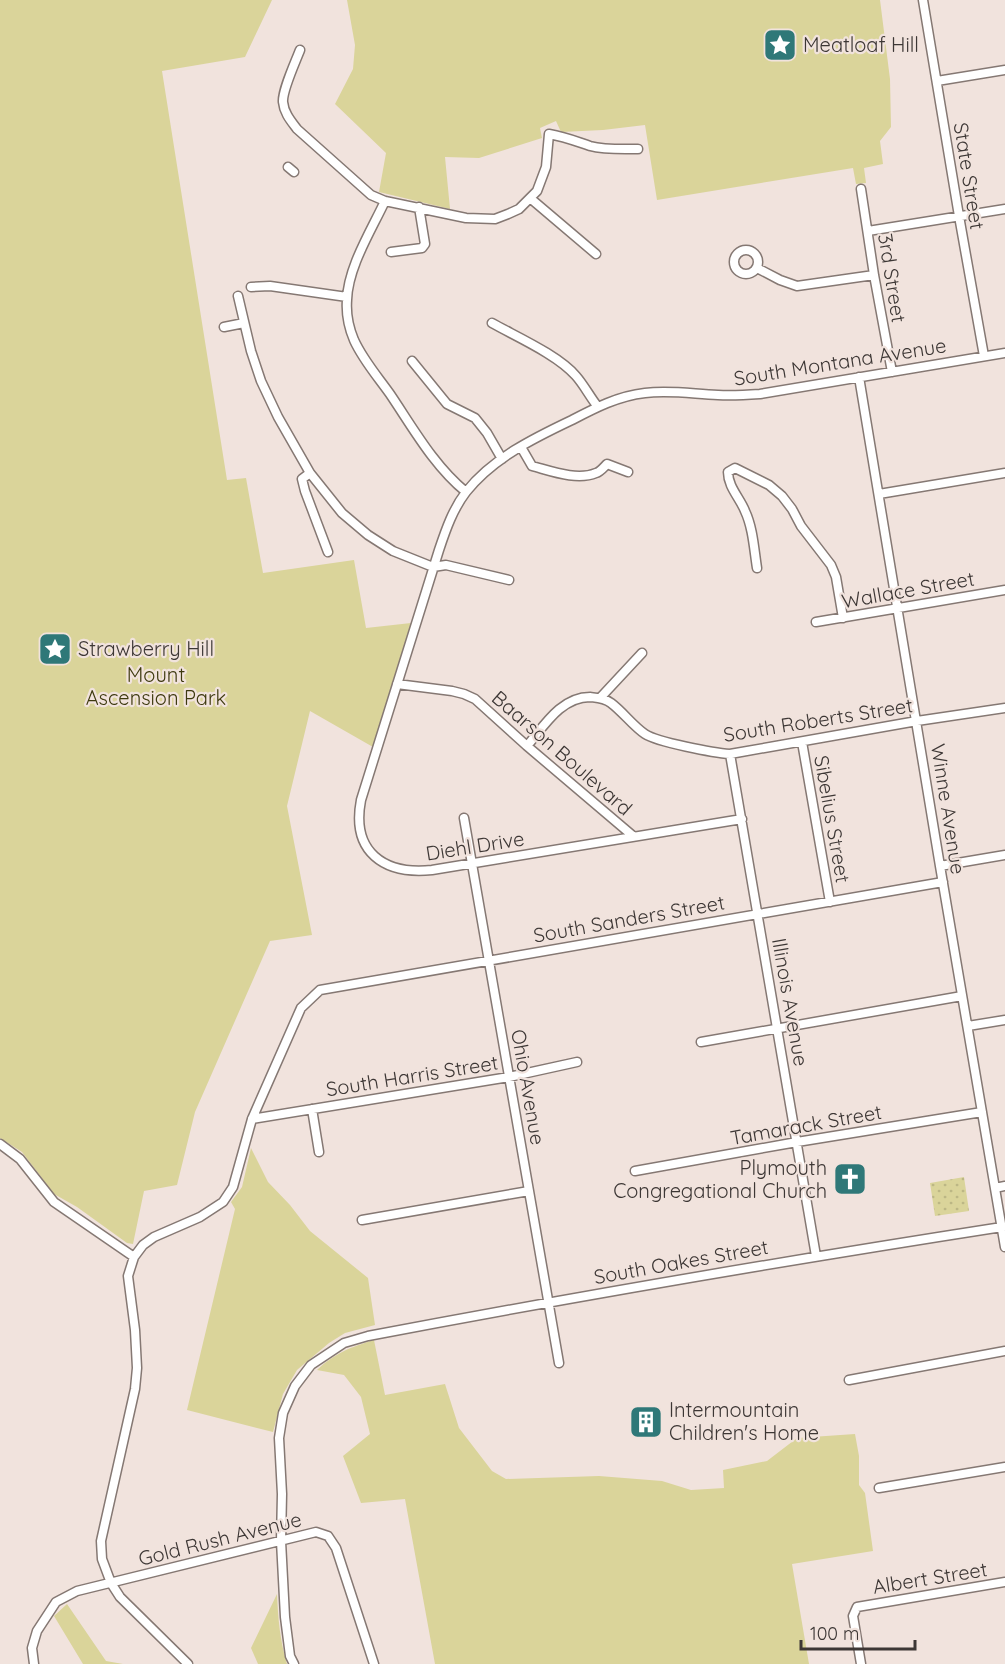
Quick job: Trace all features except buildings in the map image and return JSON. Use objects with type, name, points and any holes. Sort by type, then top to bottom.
[{"type":"street","name":"State Street","points":[[923,0],[984,356]]},
{"type":"street","points":[[300,50],[284,94],[283,104],[288,116],[297,129],[371,195],[385,201],[466,218],[495,219],[519,209],[537,191],[546,167],[549,134],[597,147],[638,149]]},
{"type":"street","points":[[937,81],[1005,70]]},
{"type":"street","name":"3rd Street","points":[[861,189],[892,372]]},
{"type":"street","points":[[530,198],[596,254]]},
{"type":"street","points":[[385,201],[351,278],[347,297],[348,323],[354,340],[363,354],[450,479],[466,492]]},
{"type":"street","points":[[391,252],[422,248],[425,244],[419,207]]},
{"type":"street","points":[[868,231],[1005,209]]},
{"type":"street","points":[[757,268],[797,286],[874,275]]},
{"type":"street","points":[[251,287],[270,286],[347,297]]},
{"type":"street","points":[[238,296],[251,351],[262,383],[278,417],[310,473],[342,513],[368,535],[393,550],[433,567],[446,565],[509,580]]},
{"type":"street","points":[[224,327],[244,323]]},
{"type":"street","points":[[492,323],[566,367],[575,375],[598,407]]},
{"type":"street","name":"South Montana Avenue","points":[[433,567],[450,520],[466,492],[485,472],[521,447],[598,407],[628,395],[672,391],[745,395],[789,390],[1005,353]]},
{"type":"street","points":[[412,361],[447,404],[475,418],[502,459]]},
{"type":"street","name":"Winne Avenue","points":[[859,377],[1005,1247]]},
{"type":"street","points":[[521,447],[532,466],[562,475],[577,476],[596,473],[607,464],[628,472]]},
{"type":"street","points":[[757,568],[746,512],[728,478],[728,472],[735,468],[769,485],[792,509],[801,526],[831,565],[836,577],[843,618]]},
{"type":"street","points":[[310,473],[302,479],[304,491],[328,552]]},
{"type":"street","points":[[879,494],[1005,473]]},
{"type":"street","name":"Diehl Drive","points":[[433,567],[361,800],[358,818],[362,836],[375,858],[394,868],[419,872],[742,819]]},
{"type":"street","name":"Wallace Street","points":[[816,622],[1005,590]]},
{"type":"street","points":[[527,746],[566,703],[579,698],[601,697],[642,653]]},
{"type":"street","name":"Baarson Boulevard","points":[[397,684],[464,694],[475,699],[633,836]]},
{"type":"street","name":"South Roberts Street","points":[[601,697],[610,702],[646,734],[656,739],[730,754],[1005,708]]},
{"type":"street","name":"Sibelius Street","points":[[802,742],[830,902]]},
{"type":"street","name":"Illinois Avenue","points":[[730,754],[816,1256]]},
{"type":"street","name":"Ohio Avenue","points":[[464,818],[559,1363]]},
{"type":"street","points":[[940,866],[1005,855]]},
{"type":"street","name":"South Sanders Street","points":[[252,1119],[301,1008],[320,990],[943,882]]},
{"type":"street","points":[[700,1042],[962,996]]},
{"type":"street","points":[[968,1026],[1005,1020]]},
{"type":"street","name":"South Harris Street","points":[[252,1119],[509,1077],[577,1062]]},
{"type":"street","points":[[312,1109],[319,1152]]},
{"type":"street","name":"Tamarack Street","points":[[635,1171],[982,1112]]},
{"type":"street","points":[[188,1664],[120,1597],[102,1559],[101,1541],[135,1389],[135,1330],[128,1276],[134,1257],[142,1245],[154,1237],[200,1217],[223,1202],[233,1187],[252,1119]]},
{"type":"street","points":[[0,1144],[20,1159],[54,1202],[134,1257]]},
{"type":"street","points":[[995,1188],[1005,1186]]},
{"type":"street","points":[[362,1220],[529,1191]]},
{"type":"street","name":"South Oakes Street","points":[[294,1664],[290,1656],[285,1617],[279,1438],[283,1413],[295,1386],[311,1365],[344,1343],[368,1336],[549,1302],[1002,1227]]},
{"type":"street","points":[[849,1380],[1005,1351]]},
{"type":"street","points":[[879,1488],[1005,1467]]},
{"type":"street","name":"Gold Rush Avenue","points":[[34,1664],[32,1648],[37,1631],[56,1602],[77,1591],[316,1532],[328,1536],[336,1548],[374,1664]]},
{"type":"street","name":"Albert Street","points":[[861,1664],[853,1616],[856,1607],[1005,1582]]},
{"type":"green space","name":"Mount Ascension Park","points":[[0,0],[272,0],[245,57],[162,71],[227,480],[246,478],[263,573],[354,560],[366,628],[411,623],[373,747],[310,711],[287,806],[312,935],[270,941],[195,1112],[177,1185],[144,1191],[133,1244],[127,1243],[77,1207],[54,1194],[22,1152],[0,1138]]},
{"type":"green space","points":[[347,0],[880,0],[890,79],[891,127],[880,141],[883,164],[864,168],[866,183],[856,184],[853,168],[657,200],[645,125],[561,132],[556,121],[540,128],[542,138],[479,158],[445,157],[450,209],[379,192],[386,153],[335,104],[353,69],[355,45]]},
{"type":"green space","points":[[251,1148],[268,1182],[310,1231],[368,1278],[375,1325],[345,1333],[329,1343],[297,1370],[283,1394],[273,1432],[187,1410],[235,1209],[231,1202],[242,1187]]},
{"type":"green space","points":[[964,1177],[969,1211],[935,1216],[930,1183]]},
{"type":"green space","points":[[374,1340],[385,1395],[445,1384],[459,1428],[492,1471],[506,1479],[599,1476],[662,1481],[691,1490],[724,1488],[723,1470],[767,1461],[797,1438],[855,1434],[859,1456],[859,1485],[865,1493],[873,1551],[792,1564],[809,1664],[435,1664],[405,1499],[361,1503],[343,1456],[370,1434],[361,1397],[344,1375],[317,1370],[344,1351]]},
{"type":"green space","points":[[277,1594],[280,1629],[287,1664],[258,1664],[251,1648]]},
{"type":"green space","points":[[67,1604],[106,1661],[123,1664],[83,1664],[54,1616]]},
{"type":"place","name":"Meatloaf Hill","points":[[780,45]]},
{"type":"place","name":"Strawberry Hill","points":[[55,649]]},
{"type":"place","name":"Plymouth Congregational Church","points":[[850,1179]]},
{"type":"place","name":"Intermountain Children's Home","points":[[646,1422]]}]
